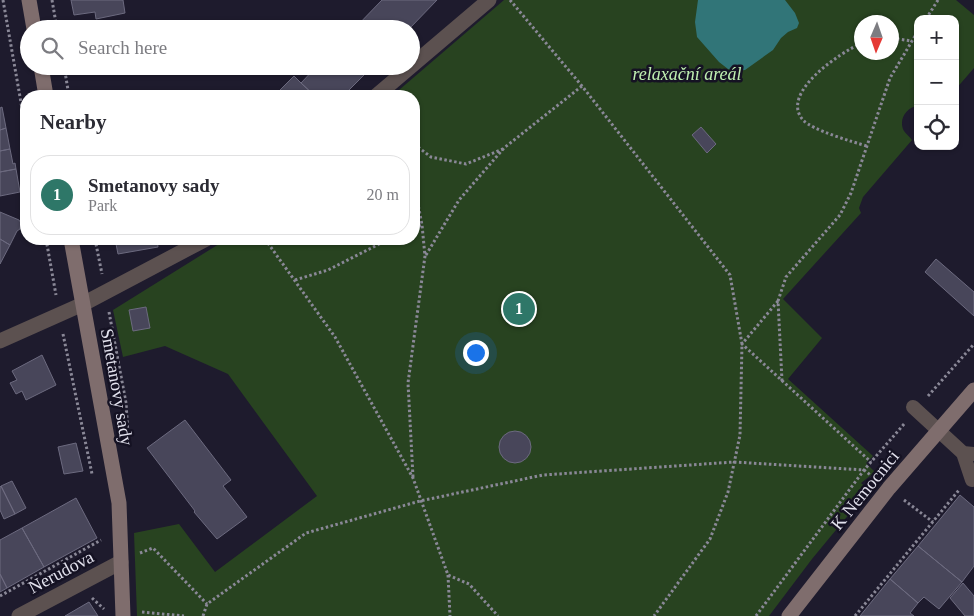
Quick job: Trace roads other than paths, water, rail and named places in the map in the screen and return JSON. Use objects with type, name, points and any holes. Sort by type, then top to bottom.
[{"type":"street","points":[[30,0],[33,20]]},
{"type":"street","points":[[420,59],[490,0]]},
{"type":"street","points":[[42,75],[45,90]]},
{"type":"street","points":[[383,90],[401,75]]},
{"type":"street","name":"Smetanovy sady","points":[[72,245],[119,503],[121,562],[130,614]]},
{"type":"street","points":[[0,341],[83,304],[195,245]]},
{"type":"street","name":"K Nemocnici","points":[[789,616],[888,488],[974,390]]},
{"type":"street","name":"Nerudova","points":[[19,616],[121,562]]},
{"type":"lane","points":[[914,409],[969,454],[971,478]]},
{"type":"place","name":"Smetanovy sady","points":[[519,309]]},
{"type":"park label","name":"relaxační areál","points":[[687,74]]}]
